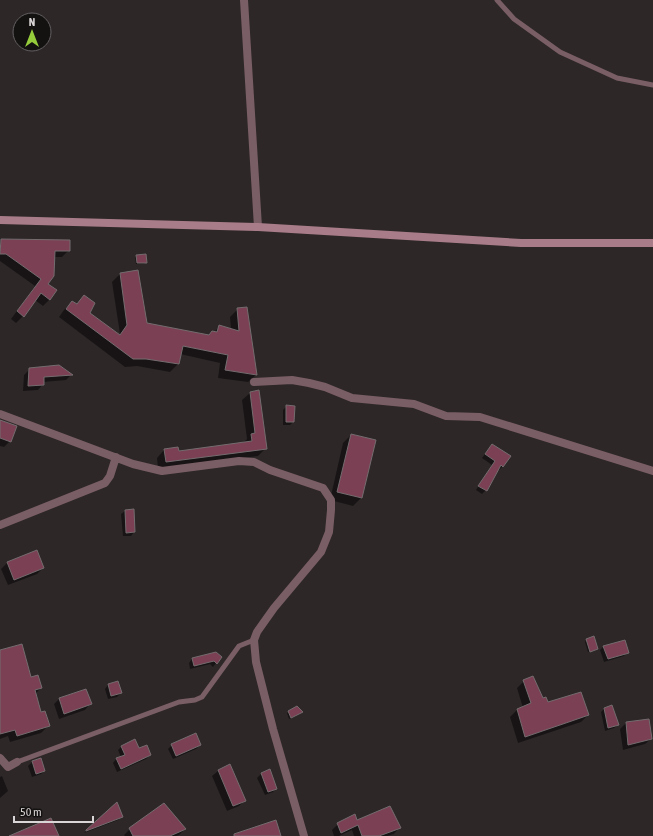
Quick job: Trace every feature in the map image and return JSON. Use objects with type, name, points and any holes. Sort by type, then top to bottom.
[{"type":"main road","points":[[0,220],[258,227],[521,243],[653,243]]},
{"type":"street","points":[[244,0],[258,227]]},
{"type":"street","points":[[254,382],[292,380],[309,382],[352,398],[414,404],[446,416],[480,417],[653,471]]},
{"type":"street","points":[[0,414],[133,464],[162,471],[239,461],[254,462],[270,470],[323,488],[331,500],[331,510],[329,532],[321,552],[274,608],[257,632],[254,640],[256,662],[271,721],[304,836]]},
{"type":"street","points":[[0,525],[105,483],[110,476],[116,457]]},
{"type":"street","points":[[0,758],[8,767],[17,762]]},
{"type":"lane","points":[[497,0],[514,19],[560,52],[616,78],[653,85]]},
{"type":"lane","points":[[17,762],[179,702],[195,700],[202,697],[239,646],[254,640]]},
{"type":"building","points":[[1,239],[70,240],[70,251],[55,251],[54,276],[48,284],[57,290],[50,300],[41,293],[24,317],[17,311],[41,279],[6,254],[0,254]]},
{"type":"building","points":[[146,254],[147,263],[137,263],[136,255]]},
{"type":"building","points":[[138,270],[147,323],[209,335],[212,331],[217,332],[219,325],[239,331],[237,308],[247,307],[257,375],[225,370],[228,355],[183,346],[179,364],[146,359],[133,359],[66,309],[72,301],[77,304],[84,295],[95,303],[90,313],[120,335],[127,325],[120,273]]},
{"type":"building","points":[[59,365],[73,375],[44,377],[44,385],[28,386],[29,368]]},
{"type":"building","points":[[259,390],[267,449],[166,462],[164,449],[178,447],[179,451],[252,441],[251,434],[255,433],[250,392]]},
{"type":"building","points":[[286,405],[295,406],[294,422],[286,422]]},
{"type":"building","points":[[0,420],[17,426],[11,442],[0,438]]},
{"type":"building","points":[[351,434],[376,440],[362,498],[337,492]]},
{"type":"building","points":[[492,444],[511,456],[503,467],[501,465],[487,491],[478,486],[495,461],[485,454]]},
{"type":"building","points":[[134,509],[135,532],[126,533],[125,510]]},
{"type":"building","points":[[37,550],[44,568],[14,580],[7,562]]},
{"type":"building","points":[[594,636],[598,649],[590,652],[586,639]]},
{"type":"building","points":[[625,640],[629,653],[608,659],[603,646]]},
{"type":"building","points":[[22,644],[31,677],[38,675],[42,688],[35,690],[41,712],[45,711],[50,726],[17,736],[15,730],[0,734],[0,650]]},
{"type":"building","points":[[216,652],[222,657],[217,664],[214,661],[194,666],[192,658]]},
{"type":"building","points":[[533,676],[543,698],[546,697],[548,702],[581,692],[589,715],[525,737],[517,709],[531,703],[523,680]]},
{"type":"building","points":[[118,681],[122,693],[111,696],[108,684]]},
{"type":"building","points":[[86,689],[92,704],[64,714],[59,698]]},
{"type":"building","points":[[612,705],[619,725],[608,728],[604,708]]},
{"type":"building","points":[[297,706],[303,712],[291,718],[288,711]]},
{"type":"building","points":[[649,719],[652,739],[628,745],[626,722]]},
{"type":"building","points":[[196,733],[201,745],[176,756],[171,744]]},
{"type":"building","points":[[135,739],[139,748],[147,745],[151,755],[121,769],[116,758],[125,755],[121,746]]},
{"type":"building","points":[[41,758],[45,771],[36,774],[32,761]]},
{"type":"building","points":[[230,764],[246,801],[233,806],[218,770]]},
{"type":"building","points":[[270,769],[277,789],[268,792],[261,773]]},
{"type":"building","points":[[117,802],[123,817],[86,831],[86,830]]},
{"type":"building","points":[[164,803],[186,829],[170,836],[133,836],[129,828]]},
{"type":"building","points":[[390,806],[401,828],[379,836],[362,836],[358,825],[341,833],[337,823],[355,814],[357,820]]},
{"type":"building","points":[[51,818],[59,836],[9,836]]},
{"type":"building","points":[[276,820],[281,836],[234,836],[234,834]]}]
